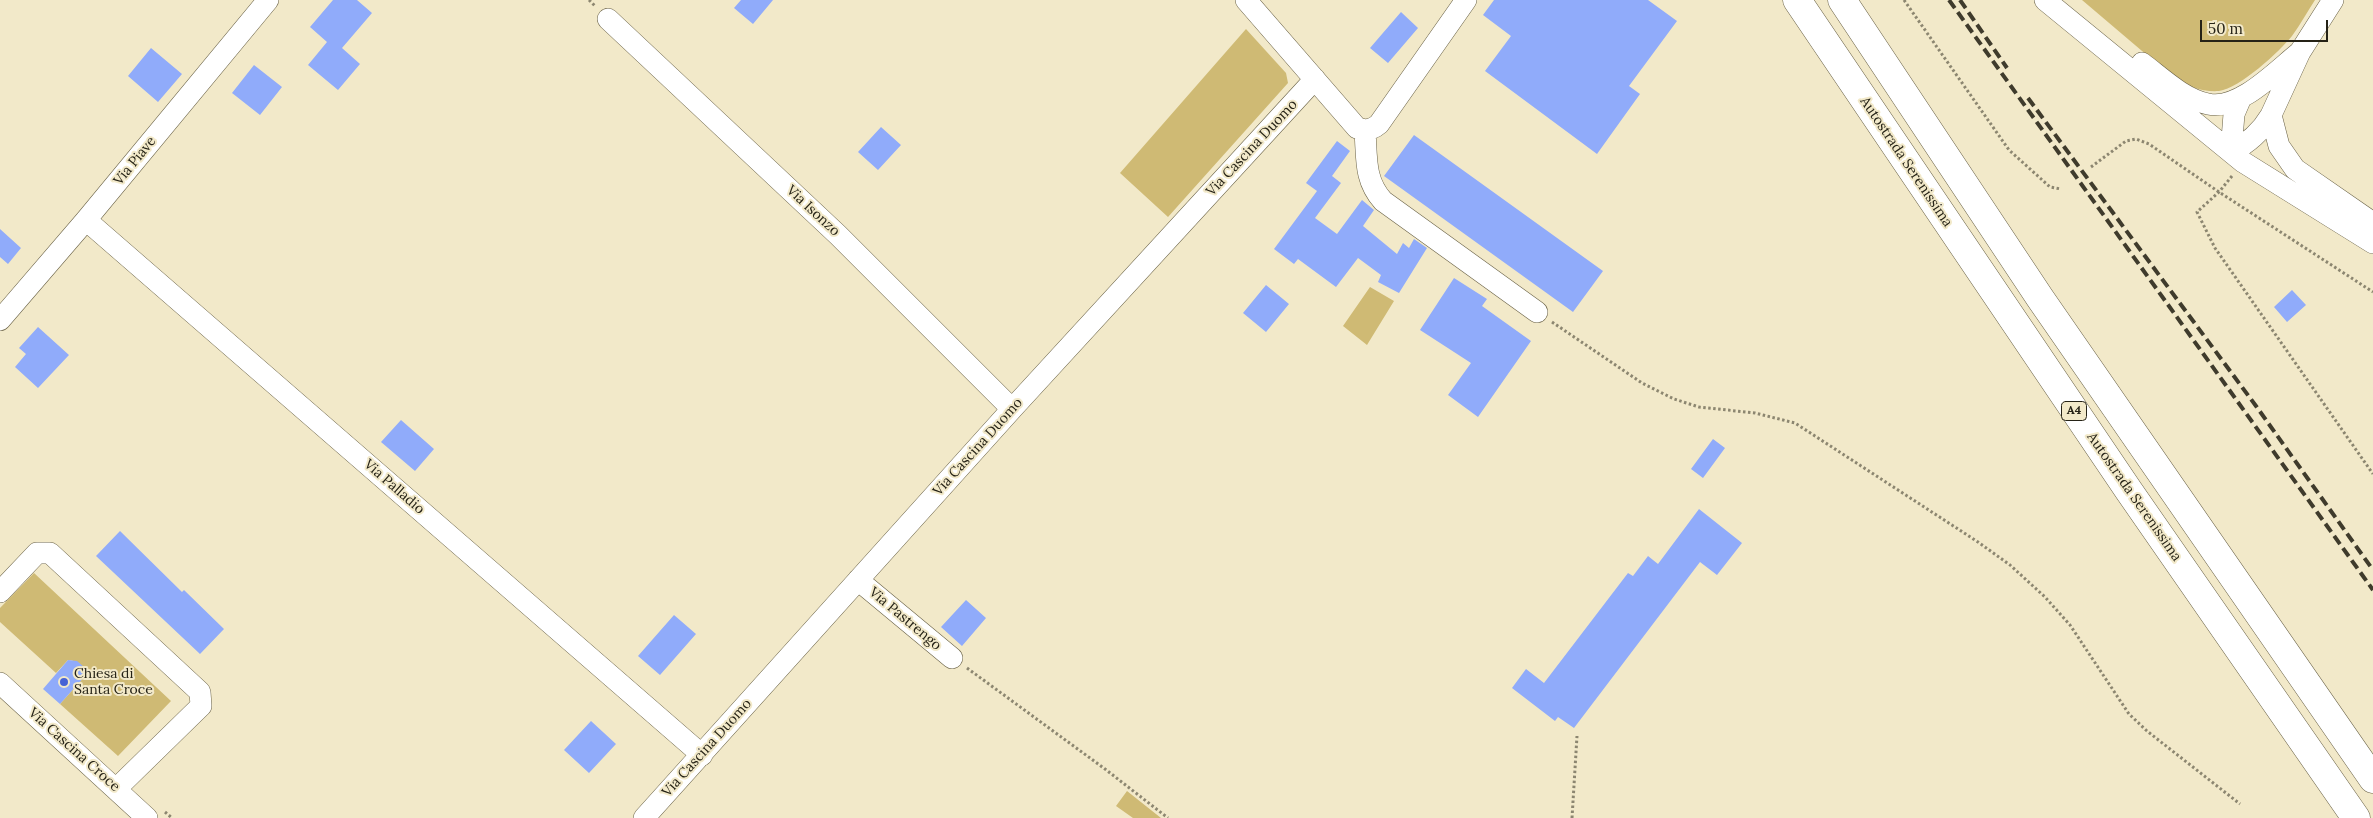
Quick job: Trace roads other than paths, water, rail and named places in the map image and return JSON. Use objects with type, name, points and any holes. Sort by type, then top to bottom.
[{"type":"highway","name":"Autostrada Serenissima","points":[[1797,0],[2129,491],[2356,818]]},
{"type":"highway","name":"A4","points":[[1842,0],[2040,298],[2373,779]]},
{"type":"street","name":"Via Piave","points":[[0,320],[86,220],[268,0]]},
{"type":"street","points":[[1246,0],[1357,128],[1365,131],[1373,129],[1379,124],[1466,0]]},
{"type":"street","points":[[2045,0],[2237,157],[2373,243]]},
{"type":"street","points":[[2061,0],[2181,92],[2208,104],[2225,104],[2240,100],[2300,52]]},
{"type":"street","points":[[2237,157],[2264,128],[2272,115],[2300,52],[2333,0]]},
{"type":"street","name":"Via Isonzo","points":[[608,19],[838,235],[1012,409]]},
{"type":"street","name":"Via Cascina Duomo","points":[[644,818],[1012,409],[1315,79]]},
{"type":"street","points":[[2237,157],[2234,114],[2240,100]]},
{"type":"street","points":[[2272,115],[2279,146],[2295,169],[2373,223]]},
{"type":"street","points":[[1365,131],[1369,179],[1373,190],[1383,201],[1537,312]]},
{"type":"street","name":"Via Palladio","points":[[86,220],[702,754]]},
{"type":"street","points":[[0,592],[37,553],[50,554],[200,692],[201,706],[116,789]]},
{"type":"street","name":"Via Pastrengo","points":[[858,580],[952,658]]},
{"type":"street","name":"Via Cascina Croce","points":[[0,683],[148,818]]},
{"type":"railway","points":[[1949,0],[2373,590]]},
{"type":"railway","points":[[1960,0],[2007,68]]},
{"type":"railway","points":[[2028,98],[2256,406],[2373,570]]},
{"type":"place","name":"Chiesa di Santa Croce","points":[[64,682]]}]
